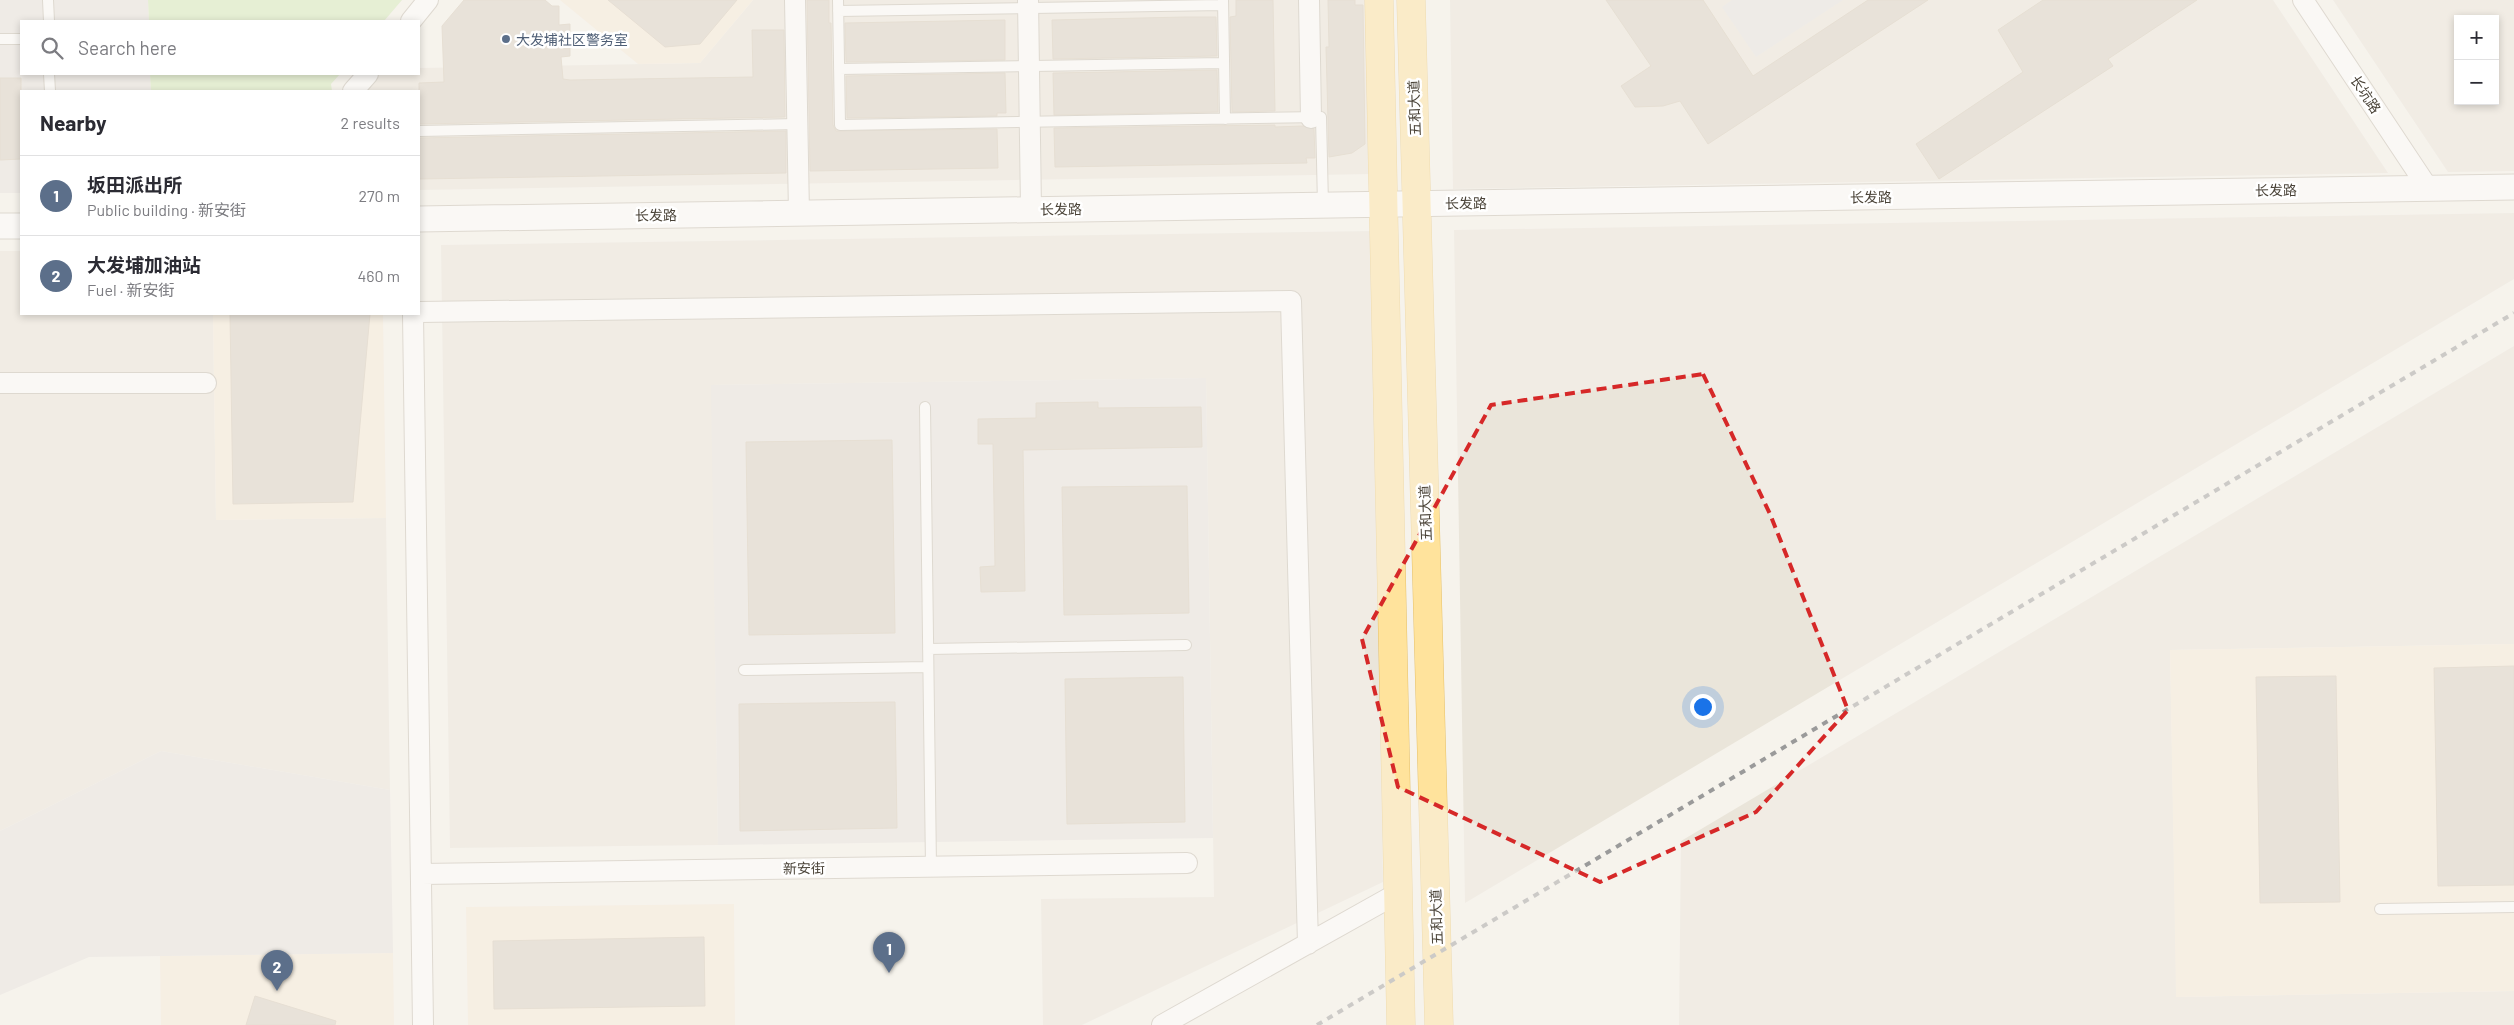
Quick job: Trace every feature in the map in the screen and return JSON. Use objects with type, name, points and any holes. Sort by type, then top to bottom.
[{"type":"main road","points":[[1379,0],[1401,1025]]},
{"type":"main road","name":"五和大道","points":[[1411,0],[1439,1025]]},
{"type":"street","points":[[412,20],[428,0]]},
{"type":"street","points":[[795,0],[799,213]]},
{"type":"street","points":[[1309,0],[1311,118]]},
{"type":"street","name":"长坑路","points":[[2303,0],[2428,188]]},
{"type":"street","points":[[1028,4],[1031,209]]},
{"type":"street","points":[[354,90],[367,75]]},
{"type":"street","name":"长发路","points":[[420,219],[2514,187]]},
{"type":"street","points":[[0,226],[20,226]]},
{"type":"street","points":[[420,312],[1291,301],[1308,944]]},
{"type":"street","points":[[413,315],[423,1025]]},
{"type":"street","points":[[0,383],[206,383]]},
{"type":"street","name":"新安街","points":[[421,874],[1187,863]]},
{"type":"street","points":[[1162,1025],[1398,894]]},
{"type":"lane","points":[[48,0],[49,20]]},
{"type":"lane","points":[[1225,119],[1223,3],[838,5],[840,125],[1311,118],[1321,117],[1323,205]]},
{"type":"lane","points":[[0,39],[20,39]]},
{"type":"lane","points":[[839,69],[1224,63]]},
{"type":"lane","points":[[49,75],[50,90]]},
{"type":"lane","points":[[420,131],[798,124]]},
{"type":"lane","points":[[925,407],[931,867]]},
{"type":"lane","points":[[928,649],[1186,645]]},
{"type":"lane","points":[[744,670],[928,667]]},
{"type":"lane","points":[[2380,910],[2514,907]]},
{"type":"highlighted area","points":[[1703,374],[1770,514],[1848,710],[1756,812],[1600,882],[1398,787],[1362,639],[1491,405]]},
{"type":"shaded area","points":[[0,0],[148,0],[149,20],[20,20],[20,75],[150,75],[151,90],[20,90],[20,193],[0,193]]},
{"type":"shaded area","points":[[560,0],[753,0],[700,63],[638,64]]},
{"type":"shaded area","points":[[753,0],[1369,0],[1373,174],[420,190],[420,90],[366,90],[365,75],[420,75],[420,68],[700,63]]},
{"type":"shaded area","points":[[1450,0],[2273,0],[2388,173],[1453,189]]},
{"type":"shaded area","points":[[1732,0],[1843,0],[1756,57],[1722,7]]},
{"type":"shaded area","points":[[2333,0],[2514,0],[2514,171],[2448,172]]},
{"type":"shaded area","points":[[2514,213],[2514,279],[1465,903],[1454,230]]},
{"type":"shaded area","points":[[1373,231],[1383,882],[1082,1025],[1043,1025],[1041,899],[1214,897],[1206,378],[712,385],[718,845],[450,848],[441,245]]},
{"type":"shaded area","points":[[0,251],[20,251],[20,315],[213,315],[216,520],[386,518],[390,790],[161,751],[0,831]]},
{"type":"shaded area","points":[[213,315],[383,315],[386,518],[216,520]]},
{"type":"shaded area","points":[[2514,346],[2514,644],[2170,650],[2177,997],[2514,991],[2514,1025],[1679,1025],[1681,841]]},
{"type":"shaded area","points":[[1206,378],[1213,838],[718,845],[711,385]]},
{"type":"shaded area","points":[[2514,644],[2514,991],[2176,997],[2170,650]]},
{"type":"shaded area","points":[[161,751],[390,790],[393,953],[89,957],[0,995],[0,831]]},
{"type":"shaded area","points":[[734,904],[735,1025],[468,1025],[466,907]]},
{"type":"shaded area","points":[[393,953],[394,1025],[161,1025],[160,956]]},
{"type":"green space","points":[[148,0],[402,0],[385,20],[149,20]]},
{"type":"green space","points":[[150,75],[339,75],[331,84],[332,90],[151,90]]},
{"type":"building","points":[[464,0],[545,0],[552,6],[559,6],[559,25],[570,24],[570,56],[561,57],[563,79],[570,80],[753,77],[752,30],[784,30],[785,117],[420,124],[419,83],[444,82],[442,26]]},
{"type":"building","points":[[608,0],[737,0],[700,44],[665,47]]},
{"type":"building","points":[[807,0],[829,0],[833,125],[836,131],[997,129],[998,168],[810,171]]},
{"type":"building","points":[[1236,0],[1273,0],[1275,111],[1232,112],[1230,17],[1236,16]]},
{"type":"building","points":[[1328,0],[1355,0],[1355,5],[1363,5],[1365,144],[1352,153],[1329,157],[1326,47],[1329,47]]},
{"type":"building","points":[[1606,0],[1703,0],[1753,76],[1868,0],[1928,0],[1708,144],[1680,101],[1663,106],[1635,107],[1621,86],[1651,66]]},
{"type":"building","points":[[2043,0],[2197,0],[2108,59],[2113,66],[1939,179],[1916,144],[2023,72],[1998,30]]},
{"type":"building","points":[[1216,17],[1217,56],[1053,59],[1052,20]]},
{"type":"building","points":[[1005,20],[1005,60],[846,62],[845,23]]},
{"type":"building","points":[[1217,70],[1218,112],[1054,115],[1053,73]]},
{"type":"building","points":[[1005,73],[1006,113],[997,113],[997,116],[847,118],[846,76]]},
{"type":"building","points":[[0,78],[21,78],[20,159],[0,160]]},
{"type":"building","points":[[1275,125],[1275,127],[1303,126],[1314,129],[1315,158],[1306,158],[1307,163],[1055,167],[1054,128]]},
{"type":"building","points":[[786,131],[786,173],[420,179],[420,138]]},
{"type":"building","points":[[230,315],[370,315],[353,502],[233,504]]},
{"type":"building","points":[[1098,402],[1098,408],[1201,407],[1202,447],[1023,450],[1025,591],[981,592],[980,567],[995,566],[993,444],[978,444],[978,419],[1036,418],[1036,403]]},
{"type":"building","points":[[892,440],[895,633],[749,635],[746,442]]},
{"type":"building","points":[[1187,486],[1189,613],[1064,615],[1062,487]]},
{"type":"building","points":[[2514,666],[2514,885],[2438,886],[2434,668]]},
{"type":"building","points":[[2336,676],[2340,902],[2260,903],[2256,677]]},
{"type":"building","points":[[1183,677],[1185,822],[1067,824],[1065,679]]},
{"type":"building","points":[[895,702],[897,828],[740,831],[739,704]]},
{"type":"building","points":[[704,937],[705,1006],[494,1009],[493,941]]},
{"type":"building","points":[[255,996],[336,1021],[335,1025],[246,1025]]},
{"type":"railway","points":[[1317,1025],[2514,313]]},
{"type":"place","name":"大发埔社区警务室","points":[[506,39]]},
{"type":"place","name":"坂田派出所","points":[[889,973]]},
{"type":"place","name":"大发埔加油站","points":[[277,991]]}]
